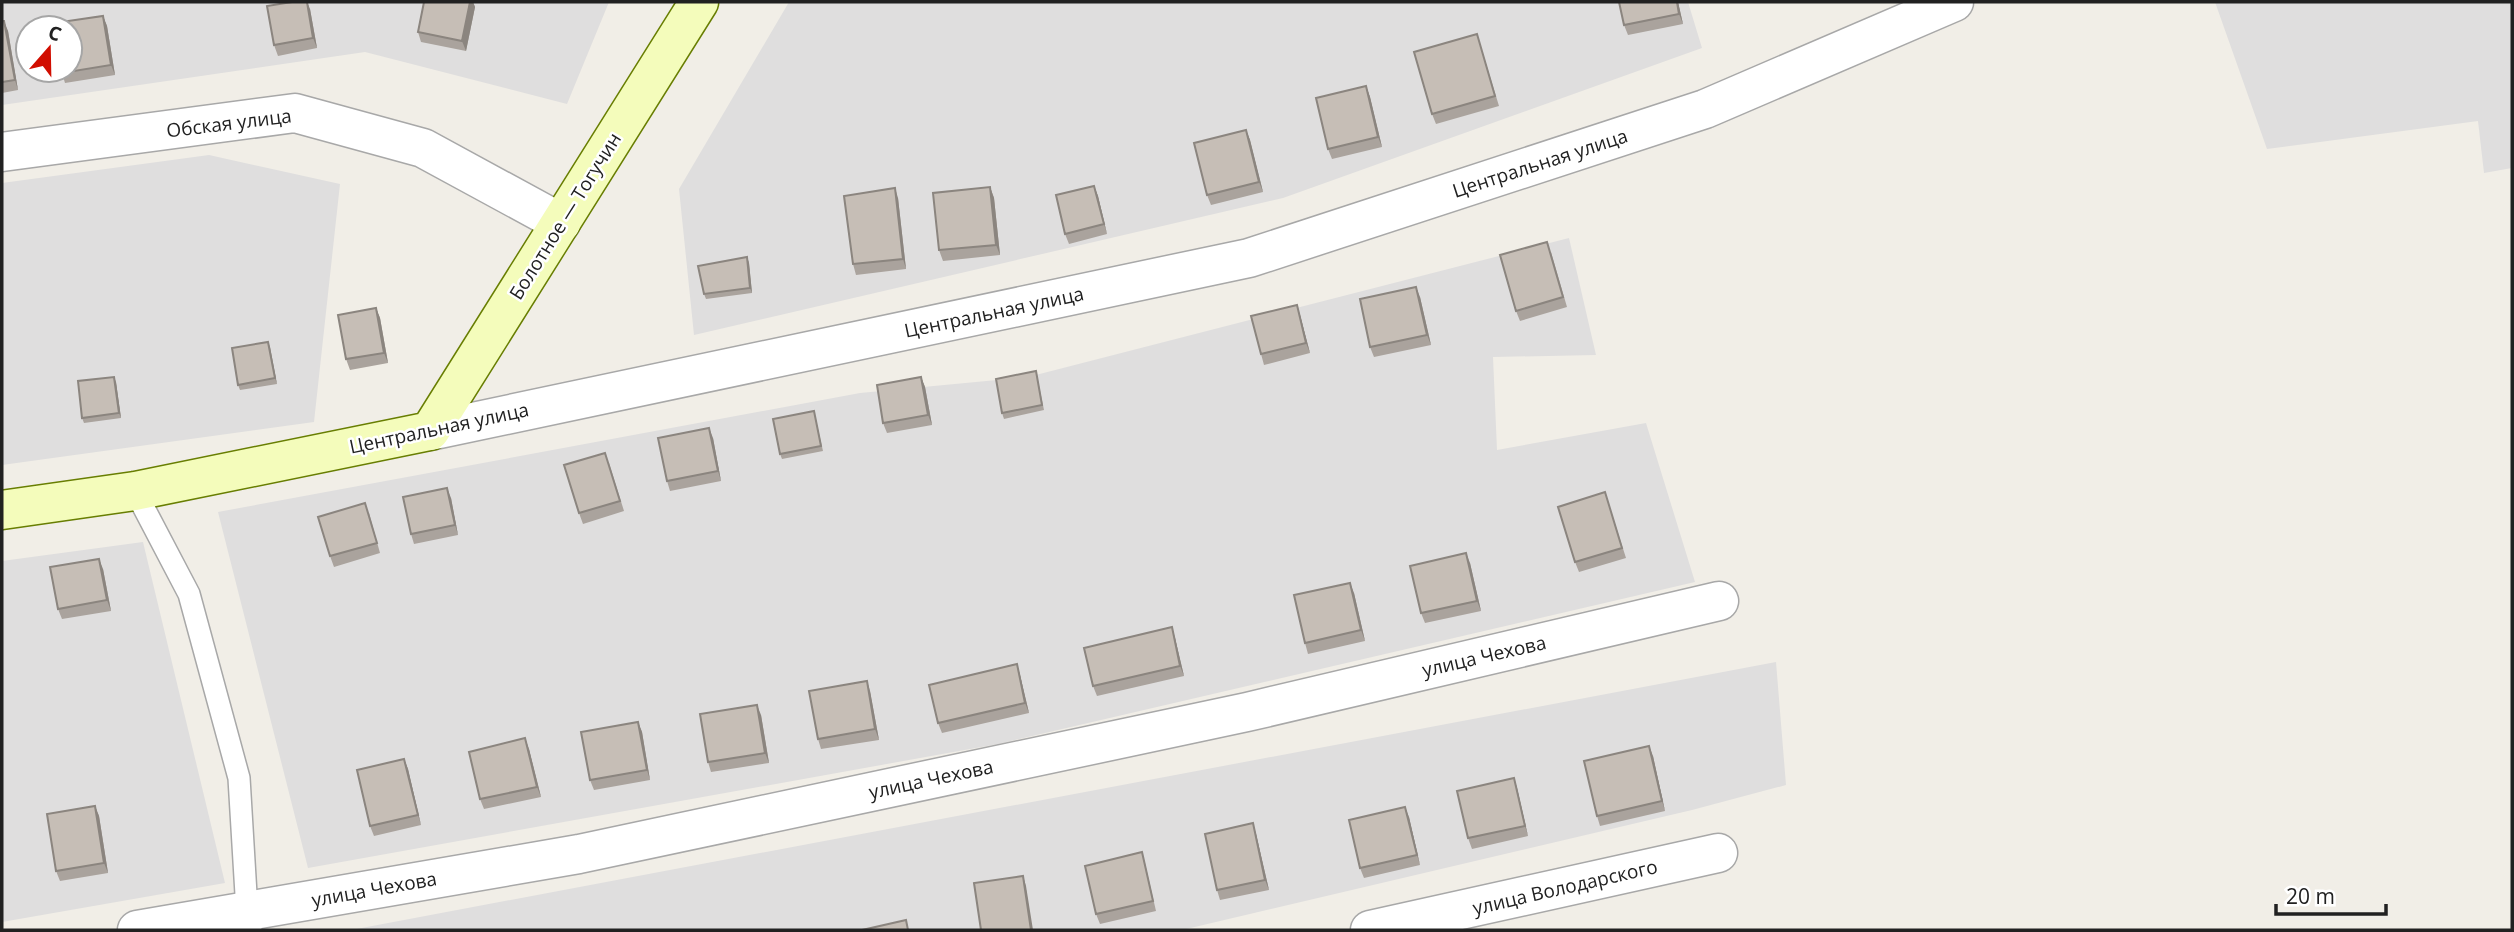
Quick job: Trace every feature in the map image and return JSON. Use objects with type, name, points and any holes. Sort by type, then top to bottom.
[{"type":"main road","name":"Болотное — Тогучин","points":[[430,430],[699,2]]},
{"type":"main road","name":"Центральная улица","points":[[2,510],[135,491],[430,430]]},
{"type":"street","name":"Центральная улица","points":[[430,430],[1250,258],[1705,109],[1954,2]]},
{"type":"street","name":"Обская улица","points":[[2,152],[295,113],[423,148],[561,223]]},
{"type":"street","name":"улица Чехова","points":[[137,930],[249,921],[592,851],[1247,712],[1719,601]]},
{"type":"street","name":"улица Володарского","points":[[1370,930],[1718,853]]},
{"type":"lane","points":[[135,491],[189,594],[239,778],[249,921]]},
{"type":"shaded area","points":[[2,2],[609,2],[567,104],[365,52],[2,105]]},
{"type":"shaded area","points":[[789,2],[1688,2],[1702,48],[1283,198],[694,335],[679,189]]},
{"type":"shaded area","points":[[2215,2],[2512,2],[2512,168],[2484,173],[2478,121],[2267,149]]},
{"type":"shaded area","points":[[209,155],[340,184],[314,422],[2,465],[2,183]]},
{"type":"shaded area","points":[[1569,238],[1596,355],[1493,357],[1497,450],[1646,423],[1695,582],[998,744],[308,868],[218,512],[860,393],[1028,377]]},
{"type":"shaded area","points":[[143,542],[225,883],[2,922],[2,561]]},
{"type":"shaded area","points":[[1776,662],[1786,785],[1692,810],[1182,930],[351,930]]},
{"type":"building","points":[[307,2],[313,38],[274,45],[267,6]]},
{"type":"building","points":[[424,2],[470,2],[462,41],[418,32]]},
{"type":"building","points":[[1619,2],[1677,2],[1679,14],[1624,25]]},
{"type":"building","points":[[103,16],[111,65],[84,69],[84,19]]},
{"type":"building","points":[[2,21],[4,21],[14,80],[2,82]]},
{"type":"building","points":[[1477,34],[1495,96],[1432,114],[1414,52]]},
{"type":"building","points":[[1366,86],[1378,137],[1328,149],[1316,98]]},
{"type":"building","points":[[1246,130],[1259,182],[1207,195],[1194,143]]},
{"type":"building","points":[[1094,186],[1104,224],[1065,234],[1056,195]]},
{"type":"building","points":[[990,187],[996,245],[939,250],[933,193]]},
{"type":"building","points":[[895,188],[903,259],[853,264],[844,196]]},
{"type":"building","points":[[1547,242],[1563,297],[1516,311],[1500,255]]},
{"type":"building","points":[[747,257],[750,288],[704,294],[698,266]]},
{"type":"building","points":[[1416,287],[1427,335],[1370,347],[1360,299]]},
{"type":"building","points":[[1297,305],[1306,343],[1261,354],[1251,316]]},
{"type":"building","points":[[376,308],[384,353],[346,359],[338,315]]},
{"type":"building","points":[[268,342],[275,378],[238,385],[232,348]]},
{"type":"building","points":[[1036,371],[1042,405],[1002,413],[996,379]]},
{"type":"building","points":[[114,377],[119,413],[82,418],[78,381]]},
{"type":"building","points":[[921,377],[928,415],[883,423],[877,385]]},
{"type":"building","points":[[814,411],[821,446],[780,454],[773,419]]},
{"type":"building","points":[[709,428],[718,471],[667,481],[658,438]]},
{"type":"building","points":[[605,453],[620,501],[579,513],[564,465]]},
{"type":"building","points":[[447,488],[455,525],[411,534],[403,497]]},
{"type":"building","points":[[1605,492],[1622,548],[1575,562],[1558,507]]},
{"type":"building","points":[[365,503],[377,543],[330,556],[318,517]]},
{"type":"building","points":[[1466,553],[1477,601],[1421,613],[1410,566]]},
{"type":"building","points":[[99,559],[107,600],[58,609],[50,567]]},
{"type":"building","points":[[1350,583],[1361,630],[1305,643],[1294,595]]},
{"type":"building","points":[[1172,627],[1180,666],[1093,686],[1084,648]]},
{"type":"building","points":[[1017,664],[1025,703],[938,723],[929,685]]},
{"type":"building","points":[[867,681],[875,729],[818,739],[809,691]]},
{"type":"building","points":[[757,705],[765,753],[708,762],[700,714]]},
{"type":"building","points":[[638,722],[647,770],[590,780],[581,732]]},
{"type":"building","points":[[525,738],[537,787],[480,799],[469,752]]},
{"type":"building","points":[[1649,746],[1662,801],[1597,816],[1584,761]]},
{"type":"building","points":[[404,759],[418,815],[370,826],[357,770]]},
{"type":"building","points":[[1514,778],[1525,826],[1468,838],[1457,791]]},
{"type":"building","points":[[95,806],[104,863],[56,871],[47,814]]},
{"type":"building","points":[[1405,807],[1417,855],[1360,868],[1349,820]]},
{"type":"building","points":[[1253,823],[1265,880],[1217,890],[1205,834]]},
{"type":"building","points":[[1142,852],[1153,901],[1096,914],[1085,866]]},
{"type":"building","points":[[1023,876],[1031,930],[981,930],[974,883]]},
{"type":"building","points":[[906,920],[908,930],[862,930]]}]
